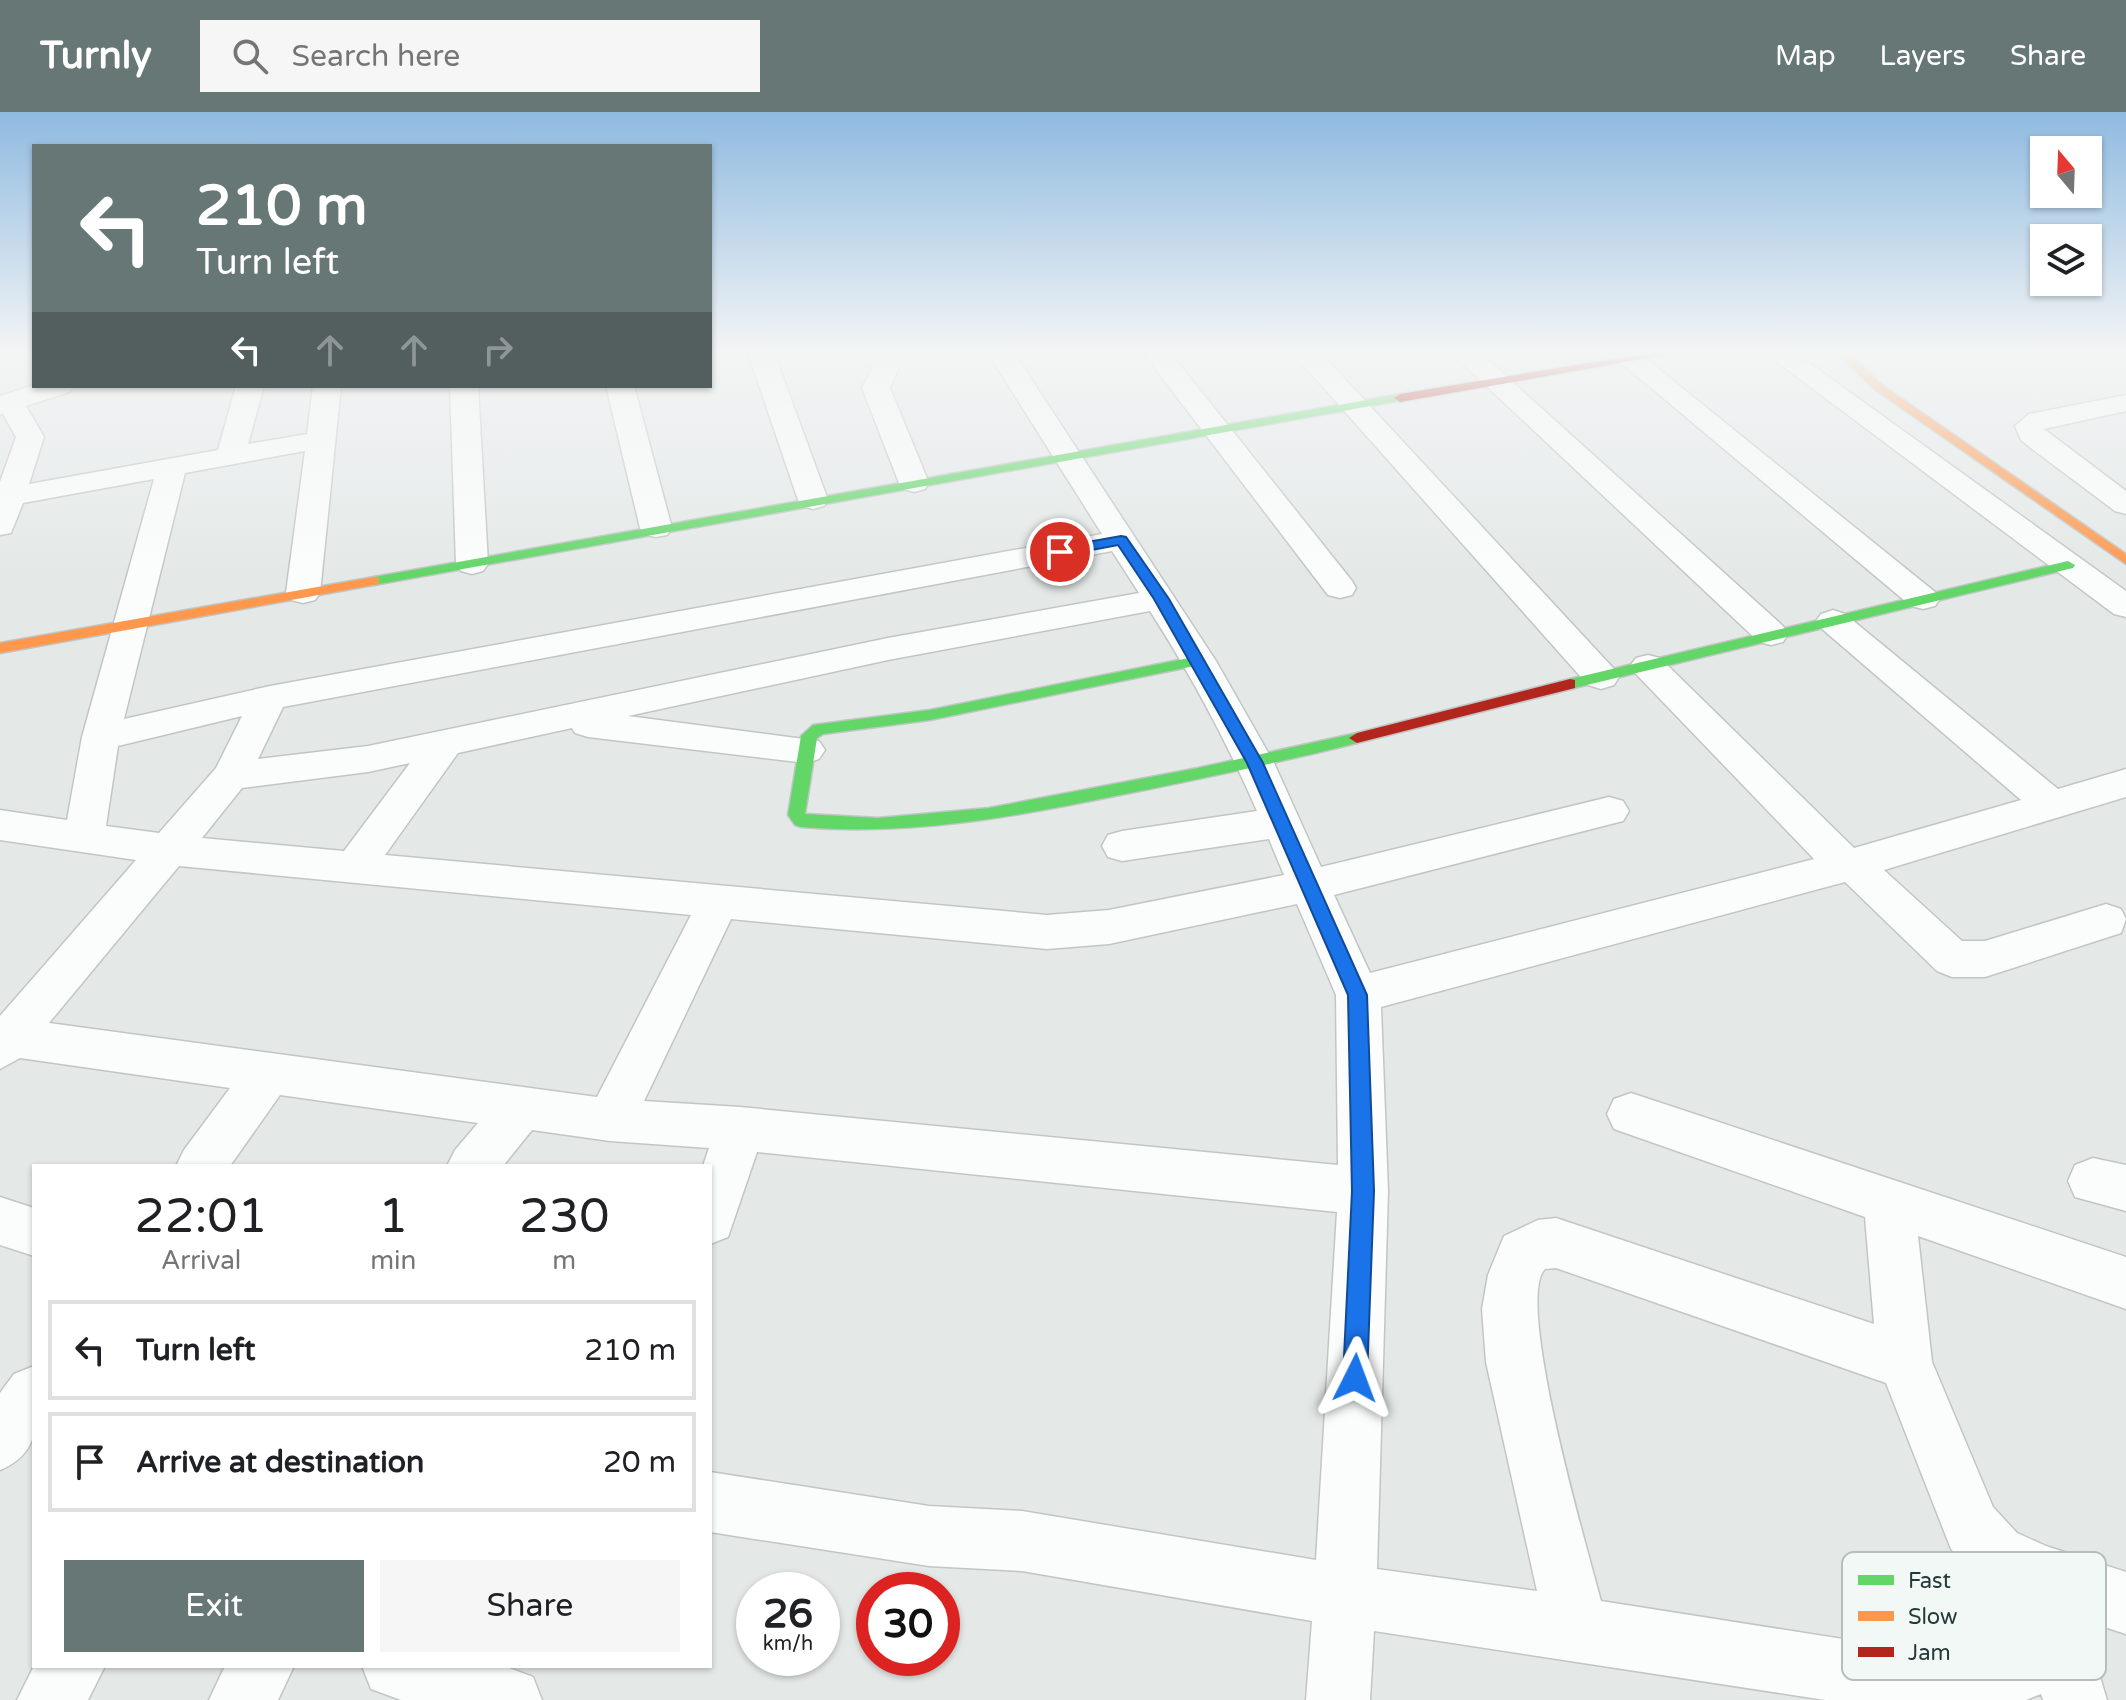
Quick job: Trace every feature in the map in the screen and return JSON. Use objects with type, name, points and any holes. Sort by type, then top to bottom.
[{"type":"street","points":[[4,513],[30,437],[20,424]]},
{"type":"street","points":[[231,455],[240,424]]},
{"type":"street","points":[[303,593],[322,424]]},
{"type":"street","points":[[466,424],[472,564]]},
{"type":"street","points":[[630,424],[656,528]]},
{"type":"street","points":[[786,424],[813,500]]},
{"type":"street","points":[[889,424],[914,483]]},
{"type":"street","points":[[1046,424],[1162,599],[1255,763],[1358,995],[1363,1191],[1338,1700]]},
{"type":"street","points":[[1215,424],[1340,588]]},
{"type":"street","points":[[0,648],[1241,424]]},
{"type":"street","points":[[1371,424],[1601,677]]},
{"type":"street","points":[[1542,424],[1771,634]]},
{"type":"street","points":[[1710,424],[1923,599]]},
{"type":"street","points":[[1875,424],[2126,607]]},
{"type":"street","points":[[1931,424],[2126,560]]},
{"type":"street","points":[[2032,424],[2029,426],[2031,434],[2126,505]]},
{"type":"street","points":[[4,513],[172,468],[320,440]]},
{"type":"street","points":[[84,837],[101,737],[172,468]]},
{"type":"street","points":[[101,737],[270,698],[1121,540]]},
{"type":"street","points":[[1199,661],[930,715],[819,729],[809,736],[796,815],[801,821],[819,823],[902,825],[963,820],[1255,763],[1771,634],[2068,565]]},
{"type":"street","points":[[231,776],[353,761],[445,744],[888,649],[1162,599]]},
{"type":"street","points":[[1833,621],[2052,805]]},
{"type":"street","points":[[1648,666],[1849,865],[1952,959],[1985,959],[2106,921]]},
{"type":"street","points":[[3,1041],[171,850],[231,776],[270,698]]},
{"type":"street","points":[[551,719],[806,750]]},
{"type":"street","points":[[354,867],[445,744]]},
{"type":"street","points":[[1358,995],[1849,865],[2126,783]]},
{"type":"street","points":[[0,825],[171,850],[1047,932],[1109,927],[1311,885],[1609,811]]},
{"type":"street","points":[[1122,846],[1282,822]]},
{"type":"street","points":[[610,1120],[719,901]]},
{"type":"street","points":[[3,1041],[269,1073],[610,1120],[740,1129],[1363,1191]]},
{"type":"street","points":[[202,1164],[269,1073]]},
{"type":"street","points":[[474,1164],[521,1108]]},
{"type":"street","points":[[1631,1114],[2126,1283]]},
{"type":"street","points":[[712,1214],[740,1129]]},
{"type":"street","points":[[1889,1202],[1905,1362],[1972,1528],[1994,1552]]},
{"type":"street","points":[[0,1221],[32,1231]]},
{"type":"street","points":[[1576,1628],[1514,1362],[1509,1309],[1514,1275],[1522,1254],[1538,1245],[1556,1243],[1905,1362]]},
{"type":"street","points":[[0,1441],[32,1397]]},
{"type":"street","points":[[712,1502],[929,1536],[1022,1541],[1345,1596],[1576,1628],[1842,1671]]},
{"type":"street","points":[[2106,1596],[2126,1603]]},
{"type":"street","points":[[49,1700],[72,1668]]},
{"type":"street","points":[[241,1700],[261,1668]]},
{"type":"street","points":[[401,1668],[510,1700]]},
{"type":"street","points":[[1901,1680],[1951,1688],[2010,1680]]},
{"type":"traffic: fast","points":[[374,581],[1254,424]]},
{"type":"traffic: fast","points":[[1570,684],[2068,565]]},
{"type":"traffic: fast","points":[[1199,661],[930,715],[819,729],[809,736],[796,815],[801,821],[840,824],[953,819],[1134,787],[1357,738]]},
{"type":"traffic: slow","points":[[1931,424],[2126,560]]},
{"type":"traffic: slow","points":[[0,648],[374,581]]},
{"type":"traffic: jam","points":[[1357,738],[1570,684]]},
{"type":"route","points":[[1060,552],[1121,540],[1162,599],[1255,763],[1358,995],[1363,1191],[1355,1378]]}]
